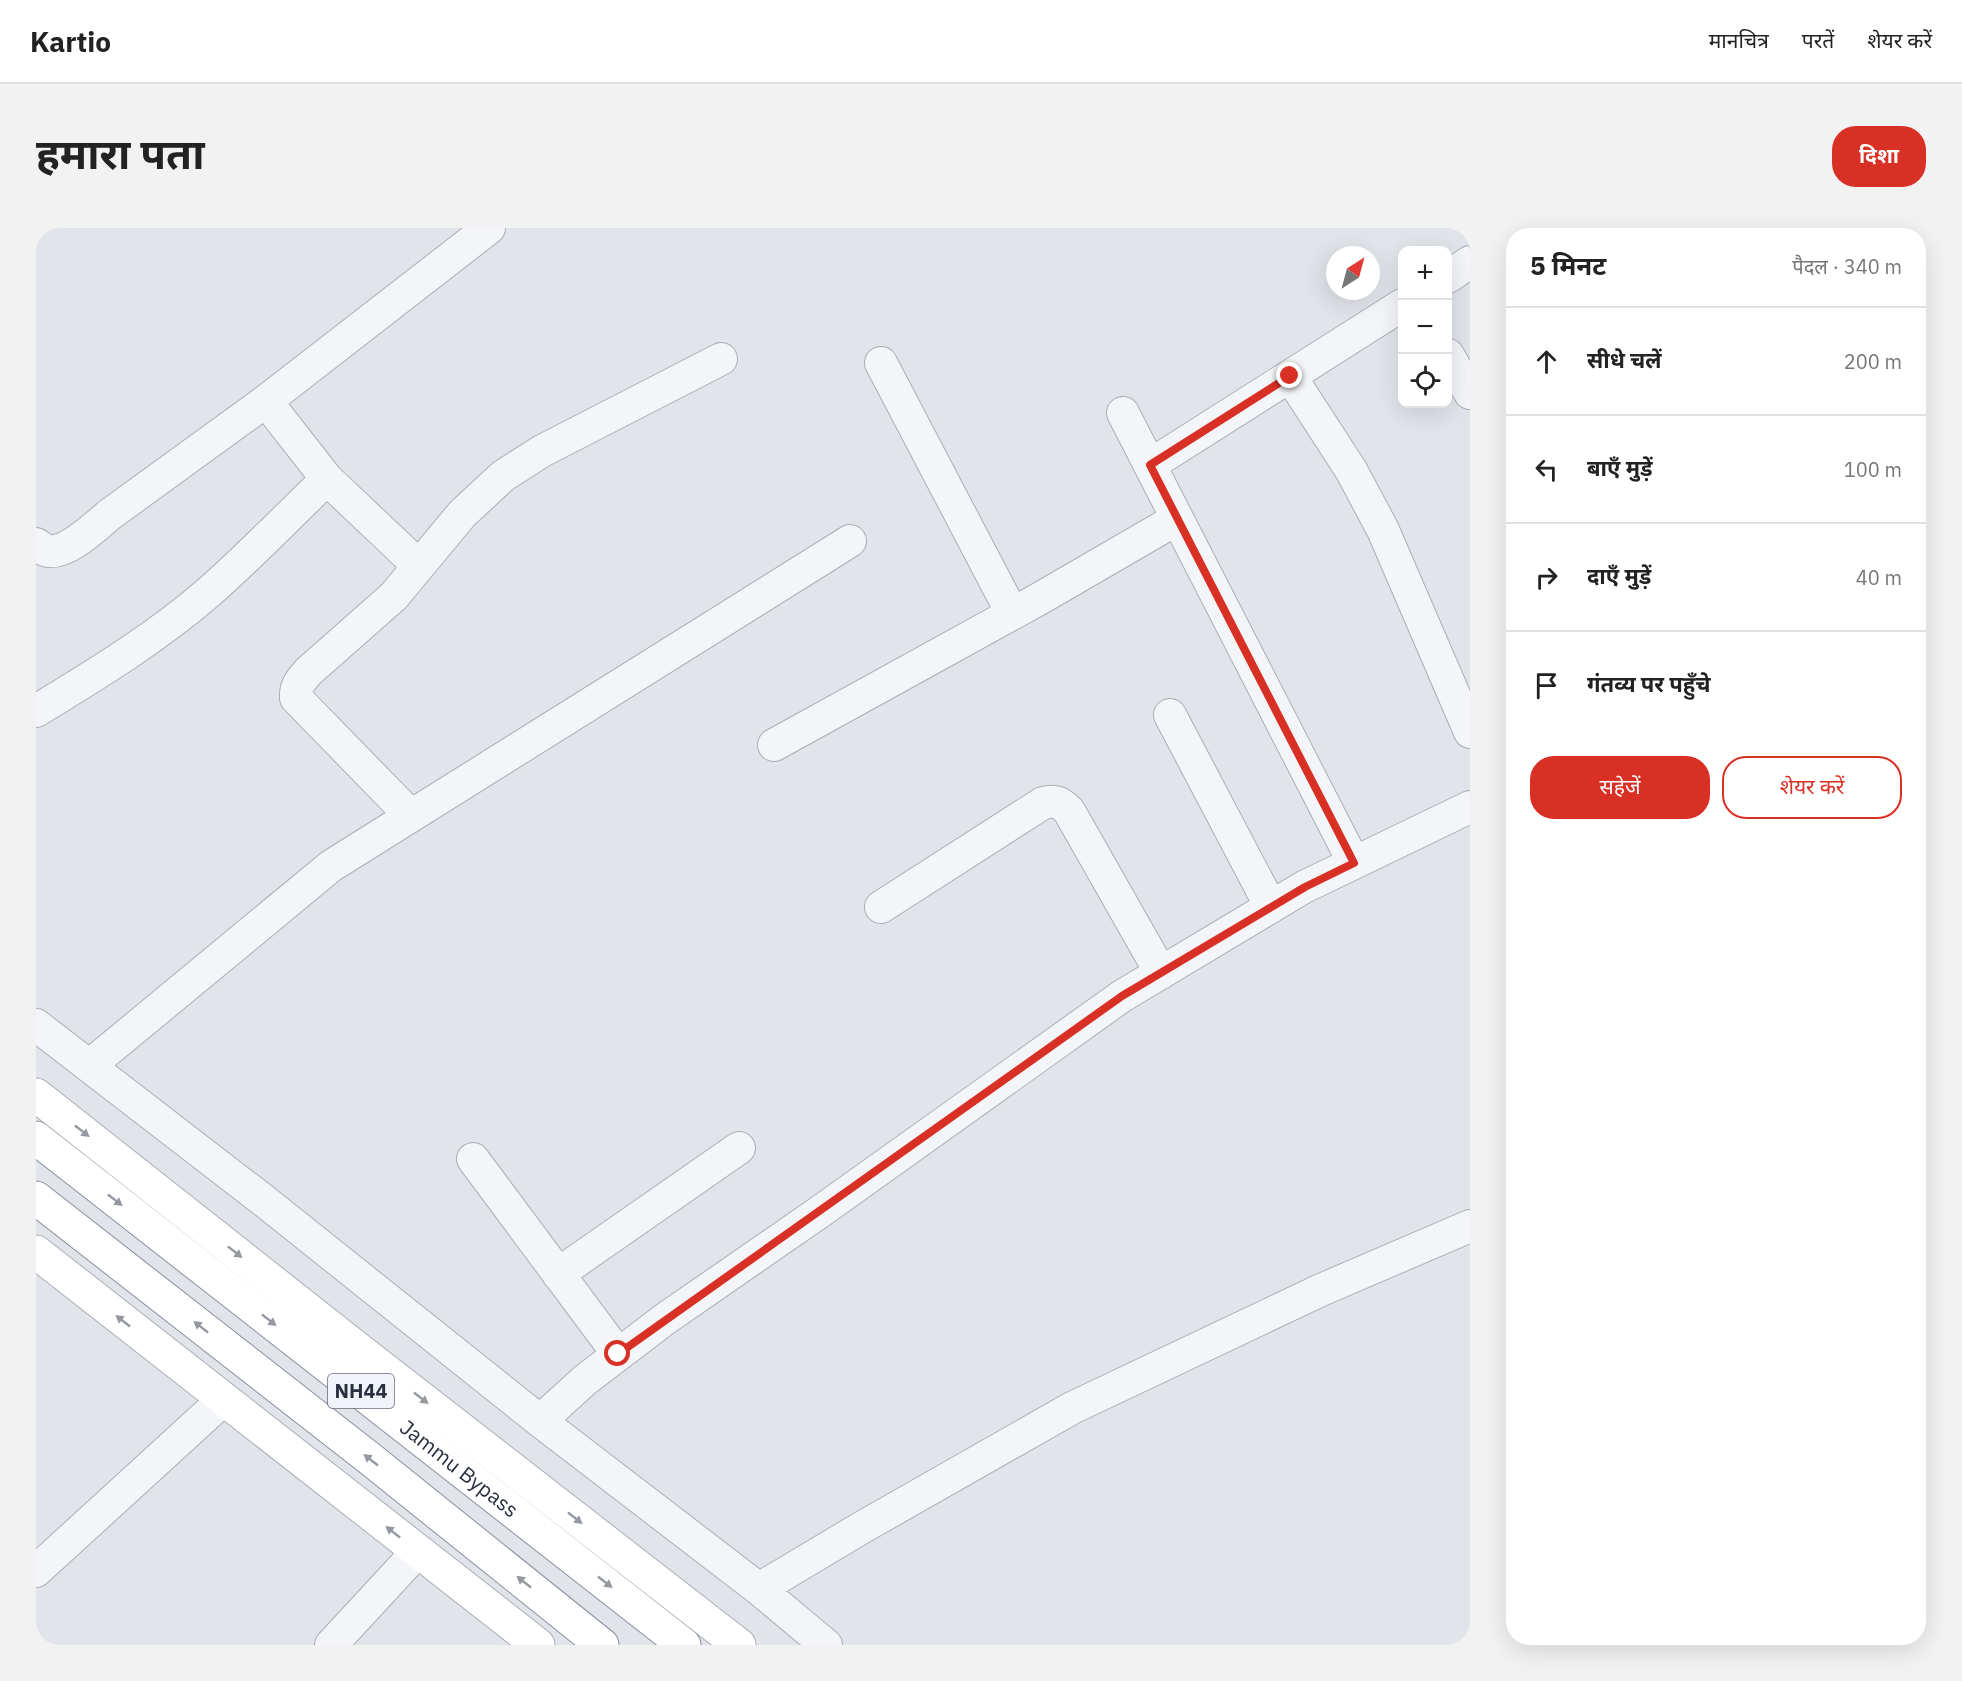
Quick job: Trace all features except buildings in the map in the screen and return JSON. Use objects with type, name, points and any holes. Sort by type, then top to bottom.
[{"type":"main road","points":[[36,1095],[739,1645]]},
{"type":"main road","name":"Jammu Bypass","points":[[36,1138],[684,1645]]},
{"type":"main road","name":"NH44","points":[[36,1198],[602,1645]]},
{"type":"main road","points":[[36,1252],[418,1551],[526,1642]]},
{"type":"street","points":[[36,544],[48,551],[63,549],[266,401],[489,228]]},
{"type":"street","points":[[1452,274],[1470,262]]},
{"type":"street","points":[[1150,465],[1398,308]]},
{"type":"street","points":[[410,815],[296,698],[295,690],[298,683],[394,596],[462,514],[503,476],[542,451],[722,359]]},
{"type":"street","points":[[1452,362],[1470,393]]},
{"type":"street","points":[[881,363],[1012,614]]},
{"type":"street","points":[[1290,376],[1352,470],[1383,530],[1470,732]]},
{"type":"street","points":[[266,401],[327,479],[419,566]]},
{"type":"street","points":[[1122,413],[1354,863]]},
{"type":"street","points":[[36,711],[90,679],[208,592],[327,479]]},
{"type":"street","points":[[774,745],[1012,614],[1177,519]]},
{"type":"street","points":[[89,1066],[330,866],[850,541]]},
{"type":"street","points":[[1170,715],[1271,907]]},
{"type":"street","points":[[881,907],[1043,803],[1053,801],[1062,804],[1069,811],[1161,973]]},
{"type":"street","points":[[540,1421],[618,1354],[1112,1003],[1305,887],[1470,807]]},
{"type":"street","points":[[36,1025],[263,1200],[540,1421],[759,1589],[826,1645]]},
{"type":"street","points":[[558,1274],[739,1148]]},
{"type":"street","points":[[473,1159],[618,1354]]},
{"type":"street","points":[[759,1589],[871,1522],[1072,1408],[1321,1290],[1470,1226]]},
{"type":"street","points":[[36,1571],[223,1400]]},
{"type":"street","points":[[331,1645],[418,1551]]},
{"type":"route","points":[[618,1354],[1122,996],[1305,887],[1354,863],[1150,465],[1290,376]]}]
